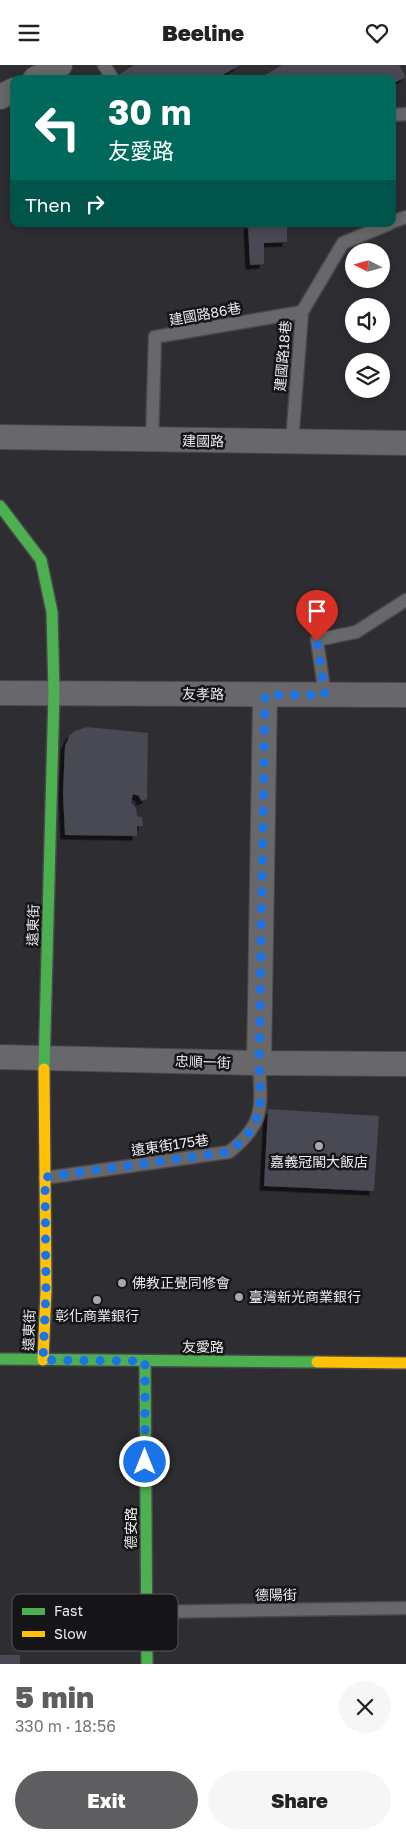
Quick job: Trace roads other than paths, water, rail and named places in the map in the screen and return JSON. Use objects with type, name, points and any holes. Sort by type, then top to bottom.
[{"type":"street","points":[[42,75],[60,65]]},
{"type":"street","name":"建國路","points":[[0,437],[406,443]]},
{"type":"street","name":"遠東街","points":[[0,506],[41,560],[52,612],[54,693],[44,1057],[46,1291],[43,1360]]},
{"type":"street","name":"友孝路","points":[[0,693],[406,695]]},
{"type":"street","points":[[259,1063],[265,695]]},
{"type":"street","name":"忠順一街","points":[[0,1057],[259,1063],[406,1064]]},
{"type":"street","name":"友愛路","points":[[0,1359],[406,1363]]},
{"type":"street","name":"德安路","points":[[145,1361],[146,1594]]},
{"type":"street","name":"德安路","points":[[146,1651],[146,1664]]},
{"type":"lane","name":"建國路18巷","points":[[292,442],[302,312],[343,243],[382,227]]},
{"type":"lane","name":"建國路86巷","points":[[152,440],[155,337],[302,312]]},
{"type":"lane","points":[[325,695],[317,641],[356,632],[406,600]]},
{"type":"lane","name":"遠東街175巷","points":[[45,1177],[229,1152],[246,1139],[261,1109],[259,1063]]},
{"type":"lane","name":"德陽街","points":[[178,1612],[406,1608]]},
{"type":"place","name":"嘉義冠閣大飯店","points":[[319,1146]]},
{"type":"place","name":"佛教正覺同修會","points":[[122,1283]]},
{"type":"place","name":"臺灣新光商業銀行","points":[[239,1297]]},
{"type":"place","name":"彰化商業銀行","points":[[97,1300]]}]
